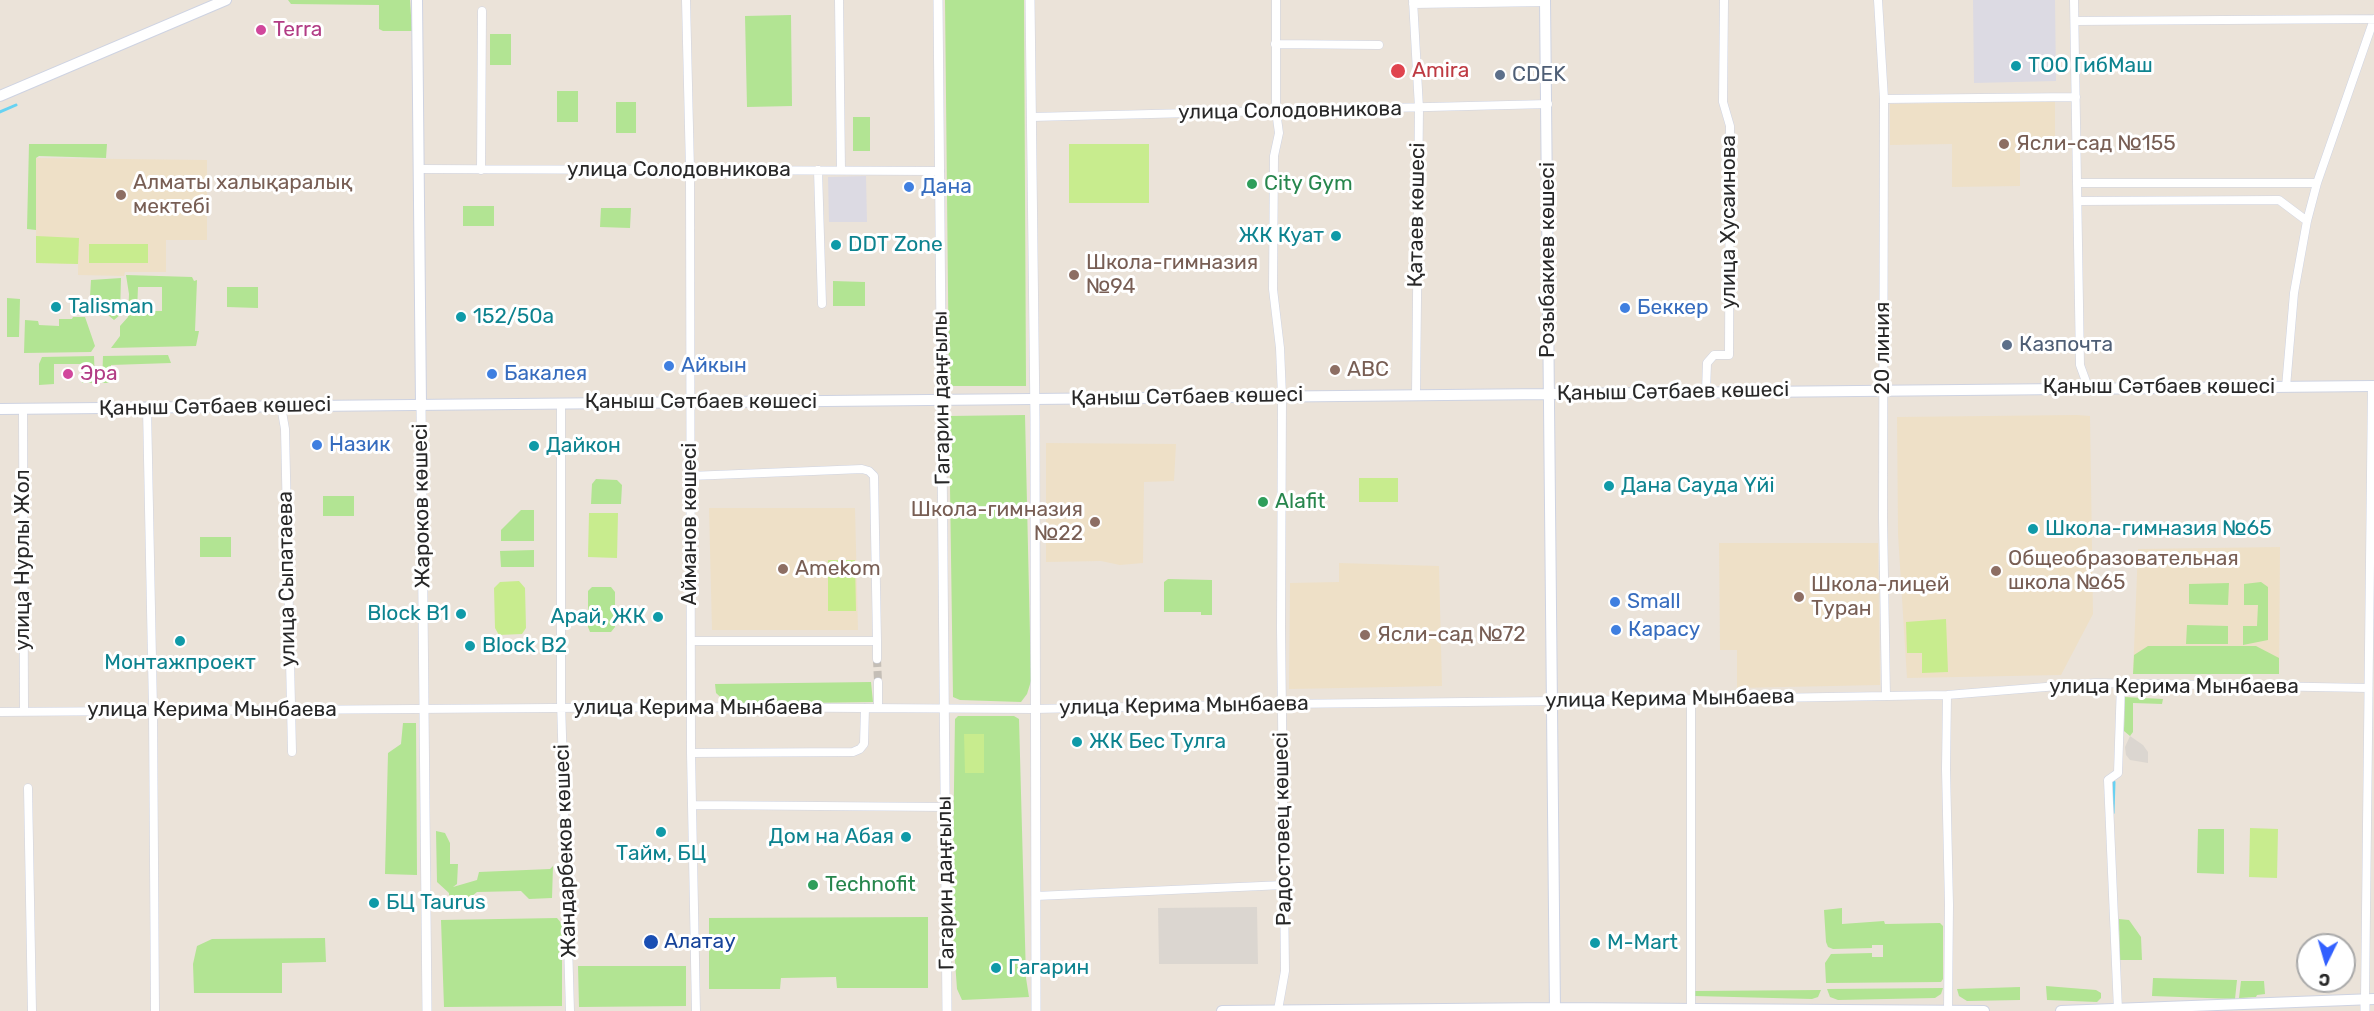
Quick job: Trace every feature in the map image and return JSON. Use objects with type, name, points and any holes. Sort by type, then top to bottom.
[{"type":"main road","points":[[0,96],[226,0]]},
{"type":"main road","name":"Жароков көшесі","points":[[417,0],[421,405]]},
{"type":"main road","name":"Розыбакиев көшесі","points":[[1545,1],[1548,104],[1548,393],[1555,1010]]},
{"type":"main road","name":"Қаныш Сәтбаев көшесі","points":[[0,409],[2373,386]]},
{"type":"main road","points":[[2061,1011],[2368,1003]]},
{"type":"main road","points":[[1222,1011],[1691,1009],[1984,1011]]},
{"type":"street","name":"Айманов көшесі","points":[[686,0],[690,170],[691,753],[696,1011]]},
{"type":"street","points":[[839,0],[841,170]]},
{"type":"street","name":"Гагарин даңғылы","points":[[938,0],[947,1011]]},
{"type":"street","points":[[1030,0],[1035,399],[1036,1011]]},
{"type":"street","name":"Радостовец көшесі","points":[[1276,0],[1278,133],[1274,156],[1273,289],[1280,348],[1282,396],[1285,971],[1278,1010]]},
{"type":"street","name":"улица Хусаинова","points":[[1706,391],[1707,363],[1714,355],[1729,355],[1730,126],[1723,102],[1724,0]]},
{"type":"street","name":"20 линия","points":[[1878,0],[1884,99],[1883,390],[1886,696]]},
{"type":"street","points":[[2074,0],[2080,365],[2088,387]]},
{"type":"street","points":[[1413,2],[1545,1]]},
{"type":"street","name":"Қатаев көшесі","points":[[1413,2],[1419,108],[1416,395]]},
{"type":"street","points":[[482,11],[482,170]]},
{"type":"street","points":[[2075,21],[2374,19],[2317,183],[2307,221],[2294,293],[2286,387]]},
{"type":"street","points":[[1275,44],[1379,45]]},
{"type":"street","points":[[1884,99],[2076,97]]},
{"type":"street","name":"улица Солодовникова","points":[[1032,117],[1548,104]]},
{"type":"street","name":"улица Солодовникова","points":[[418,170],[939,171]]},
{"type":"street","points":[[818,170],[822,304]]},
{"type":"street","points":[[2078,183],[2317,183]]},
{"type":"street","points":[[2279,200],[2280,183]]},
{"type":"street","points":[[2078,201],[2279,200],[2307,221]]},
{"type":"street","points":[[2368,1003],[2368,688],[2371,672],[2373,386]]},
{"type":"street","name":"Жандарбеков көшесі","points":[[561,403],[562,707],[570,1011]]},
{"type":"street","name":"Жароков көшесі","points":[[421,405],[427,1011]]},
{"type":"street","name":"улица Сыпатаева","points":[[281,406],[285,429],[292,752]]},
{"type":"street","points":[[147,408],[153,710],[154,1011]]},
{"type":"street","name":"улица Нурлы Жол","points":[[23,409],[24,711]]},
{"type":"street","points":[[690,476],[862,469],[869,471],[874,476],[877,659]]},
{"type":"street","points":[[690,641],[877,641]]},
{"type":"street","points":[[878,682],[878,708]]},
{"type":"street","name":"улица Керима Мынбаева","points":[[0,712],[562,707],[1035,709],[1552,700],[1690,700],[1947,695],[2095,683],[2368,688]]},
{"type":"street","points":[[2118,1010],[2108,780],[2118,773],[2121,683]]},
{"type":"street","points":[[1947,695],[1948,1010]]},
{"type":"street","points":[[1690,700],[1691,1009]]},
{"type":"street","points":[[691,753],[854,752],[864,744],[865,708]]},
{"type":"street","points":[[28,788],[32,1011]]},
{"type":"street","points":[[692,805],[945,807]]},
{"type":"street","points":[[1036,896],[1284,885]]},
{"type":"shaded area","points":[[1973,0],[2055,0],[2056,81],[1974,83]]},
{"type":"shaded area","name":"Ясли-сад №155","points":[[2055,101],[2055,145],[2020,145],[2020,186],[1952,187],[1952,144],[1890,145],[1890,104]]},
{"type":"shaded area","name":"Алматы халықаралық мектебі","points":[[36,158],[207,160],[207,240],[166,240],[166,272],[125,272],[124,276],[78,275],[78,264],[36,263]]},
{"type":"shaded area","points":[[866,176],[867,222],[829,222],[828,177]]},
{"type":"shaded area","name":"Общеобразовательная школа №65","points":[[2090,416],[2093,614],[2061,675],[1907,678],[1898,534],[1897,417]]},
{"type":"shaded area","name":"Школа-гимназия №22","points":[[1046,443],[1176,444],[1174,481],[1144,482],[1143,563],[1120,565],[1101,561],[1046,562]]},
{"type":"shaded area","name":"Amekom","points":[[709,508],[855,508],[858,630],[712,630]]},
{"type":"shaded area","name":"Школа-лицей Туран","points":[[1719,543],[1878,543],[1880,685],[1737,688],[1737,650],[1720,650]]},
{"type":"shaded area","points":[[2280,547],[2279,674],[2133,674],[2138,549]]},
{"type":"shaded area","name":"Ясли-сад №72","points":[[1339,563],[1439,566],[1442,686],[1289,689],[1290,583],[1339,582]]},
{"type":"shaded area","points":[[2130,736],[2143,745],[2148,752],[2148,763],[2130,760],[2126,755],[2125,747]]},
{"type":"shaded area","points":[[1257,907],[1258,964],[1159,964],[1158,908]]},
{"type":"green space","points":[[288,0],[410,0],[412,31],[379,29],[379,5],[291,4]]},
{"type":"green space","points":[[945,0],[1024,0],[1026,386],[949,386]]},
{"type":"green space","points":[[791,15],[792,106],[747,107],[745,16]]},
{"type":"green space","points":[[490,34],[511,34],[511,65],[490,65]]},
{"type":"green space","points":[[557,91],[578,91],[578,122],[557,122]]},
{"type":"green space","points":[[616,102],[636,102],[636,133],[616,133]]},
{"type":"green space","points":[[853,117],[870,117],[870,151],[853,151]]},
{"type":"green space","points":[[29,144],[107,144],[106,158],[39,156],[36,158],[36,230],[27,229]]},
{"type":"green space","points":[[1069,144],[1149,144],[1149,203],[1069,203]]},
{"type":"green space","points":[[463,206],[494,206],[494,226],[463,226]]},
{"type":"green space","points":[[601,208],[631,208],[630,228],[600,227]]},
{"type":"green space","points":[[36,236],[79,238],[78,264],[36,263]]},
{"type":"green space","points":[[89,244],[148,244],[148,263],[89,263]]},
{"type":"green space","points":[[126,275],[192,277],[194,281],[197,280],[195,331],[199,331],[196,346],[111,348],[120,336],[120,326],[128,317],[129,294]],"holes":[[[138,287],[162,287],[162,311],[137,311]]]},
{"type":"green space","points":[[121,278],[120,315],[114,320],[90,297],[91,280]]},
{"type":"green space","points":[[833,281],[865,282],[865,306],[833,306]]},
{"type":"green space","points":[[227,287],[258,287],[258,308],[227,307]]},
{"type":"green space","points":[[7,298],[20,299],[19,337],[7,337]]},
{"type":"green space","points":[[73,317],[85,317],[95,346],[91,352],[24,353],[25,320],[38,321],[39,325],[59,326],[59,319],[72,319]]},
{"type":"green space","points":[[168,355],[171,363],[111,365],[111,383],[102,383],[103,356]]},
{"type":"green space","points":[[94,356],[95,383],[82,383],[81,364],[54,364],[54,384],[39,385],[39,364],[42,357]]},
{"type":"green space","points":[[1025,415],[1031,681],[1027,694],[1021,702],[960,700],[953,697],[949,416]]},
{"type":"green space","points":[[1359,478],[1398,478],[1398,502],[1359,502]]},
{"type":"green space","points":[[596,479],[617,480],[622,485],[621,504],[591,504],[592,484]]},
{"type":"green space","points":[[323,496],[354,496],[354,516],[323,516]]},
{"type":"green space","points":[[521,510],[534,510],[534,541],[501,541],[501,530]]},
{"type":"green space","points":[[589,513],[618,513],[617,558],[588,557]]},
{"type":"green space","points":[[200,537],[231,537],[231,557],[200,557]]},
{"type":"green space","points":[[534,550],[534,567],[501,567],[500,551]]},
{"type":"green space","points":[[828,560],[855,560],[856,611],[828,611]]},
{"type":"green space","points":[[1168,579],[1212,580],[1212,615],[1201,615],[1201,612],[1164,612],[1164,582]]},
{"type":"green space","points":[[519,581],[525,588],[526,628],[522,634],[499,635],[495,628],[494,588],[500,582]]},
{"type":"green space","points":[[2261,582],[2268,587],[2268,640],[2243,645],[2243,626],[2257,626],[2258,605],[2244,605],[2244,584]]},
{"type":"green space","points":[[2229,583],[2228,605],[2189,604],[2189,584]]},
{"type":"green space","points":[[592,587],[611,587],[615,592],[615,627],[611,632],[590,632],[588,591]]},
{"type":"green space","points":[[1946,619],[1948,672],[1922,673],[1922,653],[1907,653],[1906,622]]},
{"type":"green space","points":[[2187,625],[2228,626],[2228,644],[2186,644]]},
{"type":"green space","points":[[2148,646],[2256,646],[2279,658],[2279,674],[2133,674],[2134,655]]},
{"type":"green space","points":[[871,682],[873,702],[728,704],[716,693],[715,684]]},
{"type":"green space","points":[[2125,697],[2163,699],[2162,704],[2133,703],[2133,732],[2130,736],[2124,731]]},
{"type":"green space","points":[[958,716],[1014,716],[1019,719],[1026,978],[1029,997],[962,1000],[957,989],[952,920],[955,719]]},
{"type":"green space","points":[[403,723],[416,723],[417,875],[385,874],[388,753],[401,744]]},
{"type":"green space","points":[[964,734],[984,734],[984,773],[965,773]]},
{"type":"green space","points":[[2250,828],[2278,829],[2277,878],[2249,877]]},
{"type":"green space","points":[[2198,829],[2224,829],[2224,874],[2197,873]]},
{"type":"green space","points":[[436,831],[445,833],[450,843],[450,864],[458,864],[457,884],[453,887],[477,880],[479,872],[550,869],[553,866],[552,898],[529,899],[521,891],[477,892],[466,901],[453,902],[449,899],[449,893],[437,882]]},
{"type":"green space","points":[[1842,908],[1842,924],[1884,921],[1885,924],[1940,923],[1943,926],[1943,979],[1941,982],[1826,983],[1825,963],[1831,954],[1872,953],[1872,957],[1883,957],[1883,945],[1872,945],[1872,948],[1833,949],[1828,947],[1824,910]]},
{"type":"green space","points":[[928,917],[928,988],[837,988],[836,977],[781,978],[780,989],[709,989],[709,918]]},
{"type":"green space","points":[[557,918],[562,924],[562,1006],[444,1007],[441,920]]},
{"type":"green space","points":[[2119,919],[2129,920],[2141,937],[2142,960],[2120,960]]},
{"type":"green space","points":[[325,938],[326,962],[282,963],[282,993],[194,993],[193,964],[197,946],[212,939]]},
{"type":"green space","points":[[578,966],[686,966],[686,1006],[579,1007]]},
{"type":"green space","points":[[2153,978],[2237,980],[2235,999],[2152,996]]},
{"type":"green space","points":[[2241,981],[2264,981],[2265,994],[2239,998]]},
{"type":"green space","points":[[2046,986],[2096,990],[2101,993],[2101,998],[2097,1002],[2047,1000]]},
{"type":"green space","points":[[2020,987],[2020,1000],[1967,1001],[1959,996],[1957,989]]},
{"type":"green space","points":[[1943,988],[1941,994],[1935,998],[1838,1000],[1830,997],[1827,989]]},
{"type":"green space","points":[[1821,990],[1818,997],[1812,999],[1695,996],[1695,991]]},
{"type":"waterway","points":[[0,112],[16,105]]},
{"type":"waterway","points":[[2113,813],[2114,782]]},
{"type":"tunnel","points":[[877,659],[878,682]]},
{"type":"place","name":"Terra","points":[[261,30]]},
{"type":"place","name":"ТОО ГибМаш","points":[[2016,66]]},
{"type":"place","name":"Amira","points":[[1398,71]]},
{"type":"place","name":"CDEK","points":[[1500,75]]},
{"type":"place","name":"Ясли-сад №155","points":[[2004,144]]},
{"type":"place","name":"City Gym","points":[[1252,184]]},
{"type":"place","name":"Дана","points":[[909,187]]},
{"type":"place","name":"Алматы халықаралық мектебі","points":[[121,195]]},
{"type":"place","name":"ЖК Куат","points":[[1336,236]]},
{"type":"place","name":"DDT Zone","points":[[836,245]]},
{"type":"place","name":"Школа-гимназия №94","points":[[1074,275]]},
{"type":"place","name":"Talisman","points":[[56,307]]},
{"type":"place","name":"Беккер","points":[[1625,308]]},
{"type":"place","name":"152/50a","points":[[461,317]]},
{"type":"place","name":"Казпочта","points":[[2007,345]]},
{"type":"place","name":"Айкын","points":[[669,366]]},
{"type":"place","name":"ABC","points":[[1335,370]]},
{"type":"place","name":"Эра","points":[[68,374]]},
{"type":"place","name":"Бакалея","points":[[492,374]]},
{"type":"place","name":"Назик","points":[[317,445]]},
{"type":"place","name":"Дайкон","points":[[534,446]]},
{"type":"place","name":"Дана Сауда Үйі","points":[[1609,486]]},
{"type":"place","name":"Alafit","points":[[1263,502]]},
{"type":"place","name":"Школа-гимназия №22","points":[[1095,522]]},
{"type":"place","name":"Школа-гимназия №65","points":[[2033,529]]},
{"type":"place","name":"Amekom","points":[[783,569]]},
{"type":"place","name":"Общеобразовательная школа №65","points":[[1996,571]]},
{"type":"place","name":"Школа-лицей Туран","points":[[1799,597]]},
{"type":"place","name":"Small","points":[[1615,602]]},
{"type":"place","name":"Block B1","points":[[461,614]]},
{"type":"place","name":"Арай, ЖК","points":[[658,617]]},
{"type":"place","name":"Карасу","points":[[1616,630]]},
{"type":"place","name":"Ясли-сад №72","points":[[1365,635]]},
{"type":"place","name":"Монтажпроект","points":[[180,641]]},
{"type":"place","name":"Block B2","points":[[470,646]]},
{"type":"place","name":"ЖК Бес Тулга","points":[[1077,742]]},
{"type":"place","name":"Тайм, БЦ","points":[[661,832]]},
{"type":"place","name":"Дом на Абая","points":[[906,837]]},
{"type":"place","name":"Technofit","points":[[813,885]]},
{"type":"place","name":"БЦ Taurus","points":[[374,903]]},
{"type":"place","name":"Алатау","points":[[651,942]]},
{"type":"place","name":"M-Mart","points":[[1595,943]]},
{"type":"place","name":"Гагарин","points":[[996,968]]}]
